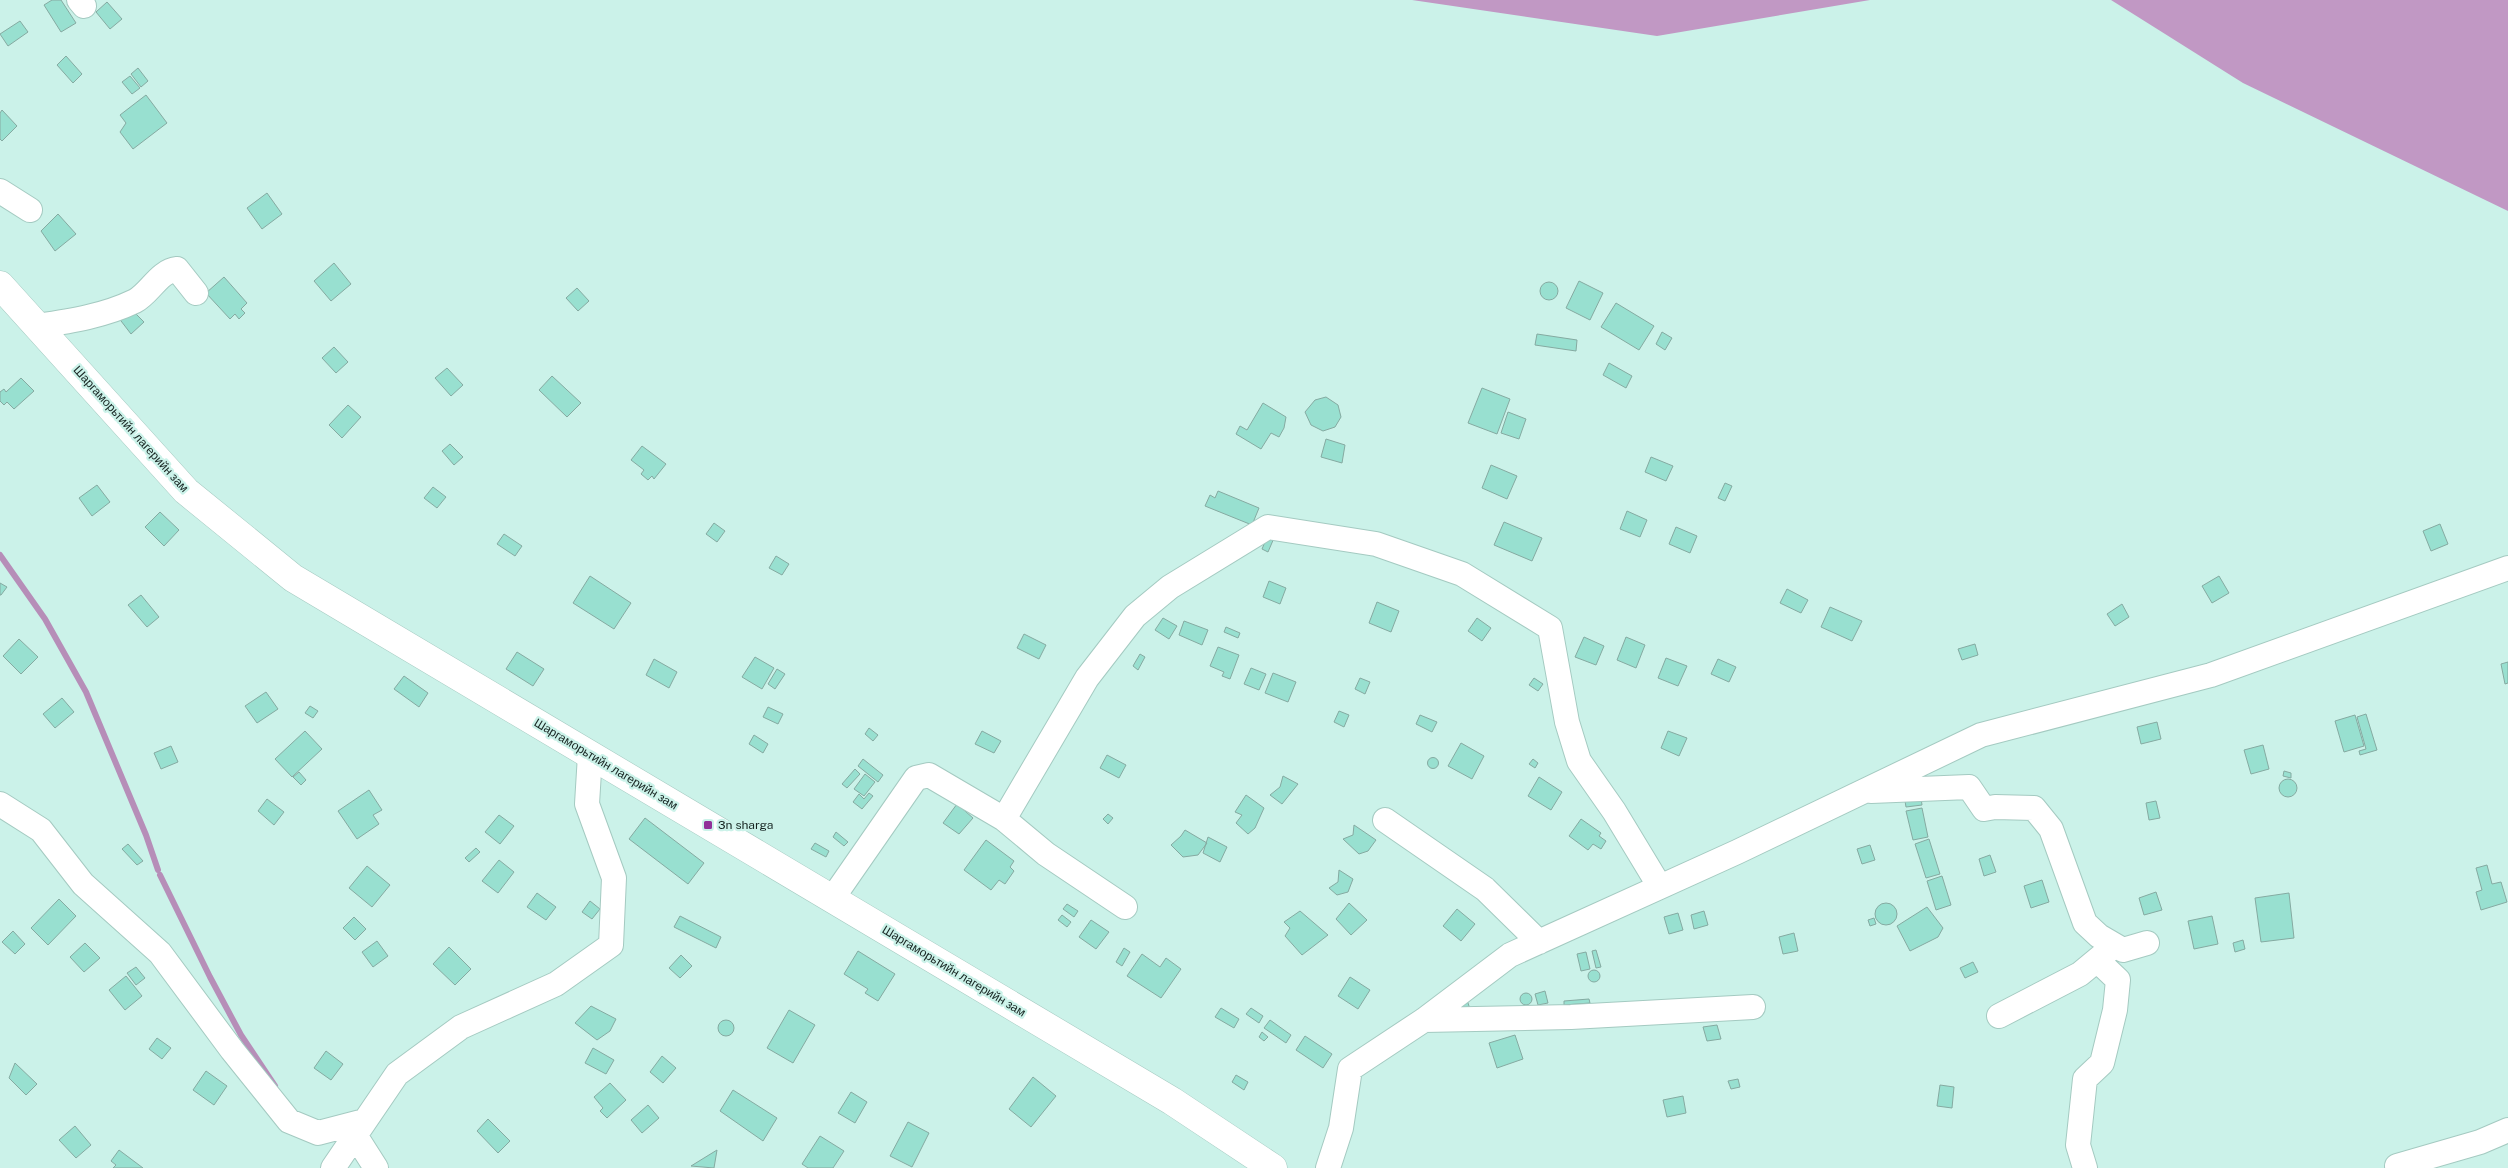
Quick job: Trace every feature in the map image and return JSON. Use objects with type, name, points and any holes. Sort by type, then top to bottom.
[{"type":"street","points":[[0,191],[30,210]]},
{"type":"street","points":[[38,326],[104,314],[137,300],[169,270],[177,269],[196,293]]},
{"type":"street","name":"Шаргаморьтийн лагерийн зам","points":[[0,285],[186,491],[293,578],[1172,1101],[1272,1168]]},
{"type":"street","points":[[1004,819],[1088,678],[1135,616],[1170,587],[1268,527],[1376,544],[1462,574],[1550,628],[1567,722],[1579,761],[1614,811],[1660,887]]},
{"type":"street","points":[[1328,1168],[1341,1128],[1350,1069],[1424,1020],[1510,955],[1660,887],[1981,735],[2211,674],[2508,568]]},
{"type":"street","points":[[333,1168],[397,1074],[461,1027],[556,984],[611,945],[614,878],[587,804],[590,755]]},
{"type":"street","points":[[832,899],[916,778],[929,775],[1004,819],[1046,854],[1126,907]]},
{"type":"street","points":[[1862,792],[1969,787],[1984,809],[2034,808],[2051,829],[2085,923],[2099,936],[2118,980],[2115,1010],[2102,1063],[2085,1079],[2078,1146],[2085,1168]]},
{"type":"street","points":[[0,804],[42,830],[83,884],[160,953],[232,1050],[289,1121],[318,1133],[360,1128]]},
{"type":"street","points":[[1385,820],[1485,889],[1539,942]]},
{"type":"street","points":[[1999,1016],[2080,974],[2106,953],[2147,943]]},
{"type":"street","points":[[1424,1020],[1571,1018],[1753,1007]]},
{"type":"street","points":[[360,1128],[376,1168]]},
{"type":"street","points":[[2399,1168],[2397,1166],[2480,1142],[2508,1130]]},
{"type":"shaded area","points":[[1412,0],[1870,0],[1657,36]]},
{"type":"shaded area","points":[[2111,0],[2508,0],[2508,211],[2243,83]]},
{"type":"building","points":[[52,0],[61,0],[76,23],[61,32],[44,5]]},
{"type":"building","points":[[107,2],[122,19],[110,29],[96,12]]},
{"type":"building","points":[[20,21],[28,32],[8,46],[0,34]]},
{"type":"building","points":[[66,56],[82,74],[73,83],[57,65]]},
{"type":"building","points":[[138,68],[148,81],[141,87],[131,74]]},
{"type":"building","points":[[130,76],[140,88],[132,94],[122,82]]},
{"type":"building","points":[[146,95],[167,123],[133,149],[120,132],[126,123],[120,115]]},
{"type":"building","points":[[2,110],[17,126],[2,141],[0,139],[0,113]]},
{"type":"building","points":[[267,193],[282,214],[262,229],[247,208]]},
{"type":"building","points":[[58,214],[76,234],[55,251],[41,231]]},
{"type":"building","points":[[334,263],[351,284],[331,301],[314,281]]},
{"type":"building","points":[[224,277],[247,303],[241,309],[245,313],[239,319],[235,314],[230,319],[206,293]]},
{"type":"building","points":[[1579,281],[1603,293],[1590,320],[1566,308]]},
{"type":"building","points":[[1549,282],[1555,285],[1558,291],[1555,297],[1549,300],[1543,297],[1540,291],[1543,285]]},
{"type":"building","points":[[577,288],[589,301],[578,311],[566,298]]},
{"type":"building","points":[[1616,303],[1654,326],[1639,350],[1601,327]]},
{"type":"building","points":[[130,308],[144,322],[131,334],[118,317]]},
{"type":"building","points":[[1662,332],[1672,338],[1665,350],[1656,344]]},
{"type":"building","points":[[1537,334],[1577,340],[1576,351],[1535,345]]},
{"type":"building","points":[[334,347],[348,362],[336,373],[322,358]]},
{"type":"building","points":[[1609,363],[1632,376],[1626,388],[1603,375]]},
{"type":"building","points":[[447,368],[463,385],[451,396],[435,378]]},
{"type":"building","points":[[552,376],[581,403],[567,417],[539,390]]},
{"type":"building","points":[[21,378],[34,391],[14,409],[7,402],[4,405],[0,401],[0,392],[4,389],[6,392]]},
{"type":"building","points":[[1482,388],[1510,399],[1497,434],[1468,423]]},
{"type":"building","points":[[1326,397],[1338,405],[1341,417],[1335,427],[1323,431],[1311,425],[1305,412],[1315,400]]},
{"type":"building","points":[[1263,403],[1286,417],[1284,428],[1279,437],[1271,433],[1261,449],[1236,434],[1240,426],[1247,430]]},
{"type":"building","points":[[348,405],[361,417],[342,438],[329,425]]},
{"type":"building","points":[[1508,412],[1526,419],[1519,439],[1501,433]]},
{"type":"building","points":[[1326,439],[1345,445],[1342,463],[1321,457]]},
{"type":"building","points":[[450,444],[463,457],[454,465],[442,451]]},
{"type":"building","points":[[642,446],[666,464],[654,479],[652,476],[648,480],[641,474],[644,470],[631,460]]},
{"type":"building","points":[[1651,457],[1673,466],[1666,481],[1645,472]]},
{"type":"building","points":[[1491,465],[1517,476],[1507,499],[1482,488]]},
{"type":"building","points":[[1725,483],[1732,486],[1725,501],[1718,498]]},
{"type":"building","points":[[97,485],[110,502],[92,516],[79,498]]},
{"type":"building","points":[[433,487],[446,497],[437,508],[424,498]]},
{"type":"building","points":[[1218,491],[1259,508],[1252,525],[1205,506],[1210,495],[1215,498]]},
{"type":"building","points":[[1627,511],[1647,520],[1640,537],[1620,529]]},
{"type":"building","points":[[160,512],[179,530],[164,546],[145,527]]},
{"type":"building","points":[[1504,522],[1542,538],[1532,561],[1494,545]]},
{"type":"building","points":[[714,523],[725,531],[717,542],[706,534]]},
{"type":"building","points":[[2440,524],[2448,544],[2431,551],[2423,531]]},
{"type":"building","points":[[1676,527],[1697,536],[1690,553],[1669,544]]},
{"type":"building","points":[[504,534],[522,546],[515,556],[497,544]]},
{"type":"building","points":[[1268,535],[1274,538],[1268,552],[1262,549]]},
{"type":"building","points":[[776,556],[789,564],[782,575],[769,568]]},
{"type":"building","points":[[590,576],[631,603],[614,629],[573,603]]},
{"type":"building","points":[[2219,576],[2229,593],[2212,603],[2202,586]]},
{"type":"building","points":[[1269,581],[1286,588],[1280,604],[1263,597]]},
{"type":"building","points":[[0,583],[7,587],[1,595],[0,595]]},
{"type":"building","points":[[1787,589],[1808,600],[1801,613],[1780,603]]},
{"type":"building","points":[[141,595],[159,617],[147,627],[128,605]]},
{"type":"building","points":[[1377,602],[1399,611],[1391,632],[1369,623]]},
{"type":"building","points":[[2122,604],[2129,617],[2115,626],[2107,614]]},
{"type":"building","points":[[1830,607],[1862,621],[1852,641],[1821,627]]},
{"type":"building","points":[[1163,618],[1177,626],[1169,639],[1155,630]]},
{"type":"building","points":[[1477,618],[1491,628],[1482,641],[1468,631]]},
{"type":"building","points":[[1184,621],[1208,630],[1202,645],[1179,635]]},
{"type":"building","points":[[1226,627],[1240,633],[1238,638],[1224,632]]},
{"type":"building","points":[[1024,634],[1046,645],[1039,659],[1017,648]]},
{"type":"building","points":[[1584,637],[1604,646],[1596,665],[1575,657]]},
{"type":"building","points":[[1626,637],[1645,645],[1636,668],[1617,660]]},
{"type":"building","points":[[19,639],[38,657],[21,674],[3,656]]},
{"type":"building","points":[[1975,644],[1978,655],[1962,660],[1958,649]]},
{"type":"building","points":[[1218,647],[1239,655],[1230,679],[1222,676],[1224,672],[1210,666]]},
{"type":"building","points":[[517,652],[544,669],[533,686],[506,669]]},
{"type":"building","points":[[1140,654],[1145,657],[1138,670],[1133,666]]},
{"type":"building","points":[[755,657],[774,668],[762,689],[742,677]]},
{"type":"building","points":[[1666,658],[1687,666],[1678,686],[1658,678]]},
{"type":"building","points":[[654,659],[677,672],[669,688],[646,675]]},
{"type":"building","points":[[1718,659],[1736,667],[1729,682],[1711,674]]},
{"type":"building","points":[[2508,662],[2508,683],[2505,684],[2501,664]]},
{"type":"building","points":[[1251,668],[1266,674],[1259,690],[1244,684]]},
{"type":"building","points":[[777,669],[785,674],[775,689],[768,684]]},
{"type":"building","points":[[1273,673],[1296,682],[1288,702],[1265,693]]},
{"type":"building","points":[[404,676],[428,693],[419,707],[394,689]]},
{"type":"building","points":[[1360,678],[1370,682],[1365,694],[1355,689]]},
{"type":"building","points":[[1534,678],[1543,684],[1538,691],[1529,685]]},
{"type":"building","points":[[266,692],[278,709],[257,723],[245,706]]},
{"type":"building","points":[[62,698],[74,712],[55,728],[43,714]]},
{"type":"building","points":[[310,706],[318,711],[313,718],[305,713]]},
{"type":"building","points":[[768,707],[783,714],[778,724],[763,717]]},
{"type":"building","points":[[1339,711],[1349,715],[1344,727],[1334,722]]},
{"type":"building","points":[[2366,714],[2377,750],[2360,755],[2359,751],[2366,749],[2357,717]]},
{"type":"building","points":[[1420,715],[1437,722],[1432,732],[1416,724]]},
{"type":"building","points":[[2355,715],[2364,746],[2344,752],[2335,721]]},
{"type":"building","points":[[2157,722],[2161,739],[2141,744],[2137,727]]},
{"type":"building","points":[[869,728],[878,735],[873,741],[865,734]]},
{"type":"building","points":[[305,731],[322,749],[292,777],[275,759]]},
{"type":"building","points":[[982,731],[1001,741],[994,753],[975,744]]},
{"type":"building","points":[[1668,731],[1687,738],[1679,756],[1661,748]]},
{"type":"building","points":[[754,735],[768,744],[763,753],[749,744]]},
{"type":"building","points":[[1461,743],[1484,756],[1472,779],[1448,766]]},
{"type":"building","points":[[2263,745],[2269,769],[2251,774],[2244,750]]},
{"type":"building","points":[[171,746],[178,762],[161,769],[154,753]]},
{"type":"building","points":[[1107,755],[1126,765],[1119,778],[1100,768]]},
{"type":"building","points":[[1431,758],[1435,758],[1438,763],[1437,767],[1431,768],[1428,765],[1428,761]]},
{"type":"building","points":[[863,759],[883,775],[878,782],[858,766]]},
{"type":"building","points":[[1533,759],[1538,763],[1535,768],[1529,764]]},
{"type":"building","points":[[855,769],[860,774],[847,788],[842,784]]},
{"type":"building","points":[[2284,771],[2291,773],[2291,778],[2283,776]]},
{"type":"building","points":[[299,772],[306,780],[301,785],[293,777]]},
{"type":"building","points":[[865,774],[875,782],[864,796],[854,789]]},
{"type":"building","points":[[1283,776],[1298,784],[1282,804],[1270,795],[1280,787]]},
{"type":"building","points":[[1539,777],[1562,792],[1551,810],[1528,796]]},
{"type":"building","points":[[2284,779],[2292,779],[2297,784],[2295,795],[2284,797],[2279,792],[2279,784]]},
{"type":"building","points":[[369,790],[382,810],[373,815],[379,824],[357,839],[338,811]]},
{"type":"building","points":[[869,793],[873,796],[862,809],[853,802],[859,794],[864,799]]},
{"type":"building","points":[[1246,795],[1264,808],[1255,828],[1248,834],[1236,823],[1242,815],[1235,812]]},
{"type":"building","points":[[1921,798],[1922,805],[1906,807],[1905,801]]},
{"type":"building","points":[[267,799],[284,812],[274,825],[258,811]]},
{"type":"building","points":[[2156,801],[2160,818],[2149,820],[2146,803]]},
{"type":"building","points":[[957,804],[973,818],[959,834],[943,823]]},
{"type":"building","points":[[1922,808],[1928,837],[1913,840],[1906,811]]},
{"type":"building","points":[[1108,814],[1113,818],[1108,824],[1103,819]]},
{"type":"building","points":[[499,815],[514,826],[500,844],[485,832]]},
{"type":"building","points":[[645,818],[704,863],[688,884],[629,839]]},
{"type":"building","points":[[1581,819],[1601,833],[1599,836],[1606,841],[1601,849],[1593,844],[1588,850],[1569,836]]},
{"type":"building","points":[[1354,825],[1376,840],[1368,851],[1359,854],[1343,839],[1353,835]]},
{"type":"building","points":[[1185,830],[1207,843],[1198,855],[1183,857],[1171,845]]},
{"type":"building","points":[[836,832],[848,842],[844,846],[833,837]]},
{"type":"building","points":[[1208,837],[1227,847],[1220,862],[1203,853]]},
{"type":"building","points":[[1929,839],[1940,874],[1926,878],[1915,844]]},
{"type":"building","points":[[986,840],[1014,861],[1010,867],[1014,871],[1005,884],[999,880],[991,890],[964,870]]},
{"type":"building","points":[[815,843],[829,851],[826,857],[811,849]]},
{"type":"building","points":[[128,844],[143,861],[137,865],[122,849]]},
{"type":"building","points":[[1870,845],[1875,860],[1862,864],[1857,849]]},
{"type":"building","points":[[476,848],[480,852],[469,862],[465,858]]},
{"type":"building","points":[[1990,855],[1996,872],[1984,876],[1979,859]]},
{"type":"building","points":[[499,860],[514,872],[498,893],[482,881]]},
{"type":"building","points":[[2487,865],[2492,884],[2501,882],[2507,902],[2481,910],[2476,892],[2482,890],[2476,868]]},
{"type":"building","points":[[367,866],[390,885],[372,907],[349,888]]},
{"type":"building","points":[[1339,870],[1353,879],[1348,892],[1337,895],[1329,888],[1338,882]]},
{"type":"building","points":[[1942,876],[1951,905],[1936,910],[1927,881]]},
{"type":"building","points":[[2042,880],[2049,902],[2031,908],[2024,886]]},
{"type":"building","points":[[2156,892],[2162,910],[2144,915],[2139,898]]},
{"type":"building","points":[[537,893],[556,907],[546,920],[527,907]]},
{"type":"building","points":[[2289,893],[2294,938],[2261,942],[2255,898]]},
{"type":"building","points":[[59,899],[76,916],[48,945],[31,928]]},
{"type":"building","points":[[590,901],[600,909],[592,919],[582,912]]},
{"type":"building","points":[[1349,903],[1367,920],[1351,935],[1336,919]]},
{"type":"building","points":[[1886,903],[1896,910],[1897,914],[1890,924],[1886,925],[1876,918],[1875,914],[1882,904]]},
{"type":"building","points":[[1067,904],[1078,911],[1074,917],[1063,909]]},
{"type":"building","points":[[1927,907],[1943,928],[1938,937],[1910,951],[1897,926]]},
{"type":"building","points":[[1457,909],[1475,924],[1461,941],[1443,926]]},
{"type":"building","points":[[1300,911],[1328,935],[1302,955],[1285,936],[1290,928],[1284,922]]},
{"type":"building","points":[[1704,911],[1708,925],[1694,929],[1691,915]]},
{"type":"building","points":[[1678,913],[1683,930],[1669,934],[1664,917]]},
{"type":"building","points":[[1062,915],[1071,922],[1067,927],[1058,920]]},
{"type":"building","points":[[680,916],[721,937],[716,948],[674,927]]},
{"type":"building","points":[[2212,916],[2218,944],[2194,949],[2188,921]]},
{"type":"building","points":[[354,917],[366,929],[355,940],[343,928]]},
{"type":"building","points":[[1874,918],[1876,924],[1870,926],[1868,920]]},
{"type":"building","points":[[1091,920],[1109,932],[1096,949],[1079,937]]},
{"type":"building","points":[[13,931],[25,944],[15,954],[2,942]]},
{"type":"building","points":[[1794,933],[1798,951],[1783,954],[1779,937]]},
{"type":"building","points":[[2243,940],[2245,949],[2235,952],[2233,943]]},
{"type":"building","points":[[377,941],[388,956],[373,967],[362,952]]},
{"type":"building","points":[[85,943],[100,958],[84,972],[70,957]]},
{"type":"building","points":[[449,947],[471,969],[455,985],[433,964]]},
{"type":"building","points":[[1124,948],[1130,952],[1122,966],[1116,962]]},
{"type":"building","points":[[1596,950],[1601,967],[1596,968],[1592,951]]},
{"type":"building","points":[[858,951],[895,974],[878,1001],[865,993],[868,989],[844,974]]},
{"type":"building","points":[[1586,952],[1590,969],[1581,971],[1577,954]]},
{"type":"building","points":[[1142,954],[1160,967],[1166,958],[1181,969],[1161,998],[1127,976]]},
{"type":"building","points":[[681,955],[692,966],[680,978],[669,968]]},
{"type":"building","points":[[1973,962],[1978,972],[1965,978],[1960,968]]},
{"type":"building","points":[[136,967],[145,978],[136,985],[127,973]]},
{"type":"building","points":[[1592,970],[1596,970],[1600,976],[1596,982],[1592,982],[1588,978],[1588,974]]},
{"type":"building","points":[[126,976],[142,996],[125,1010],[109,990]]},
{"type":"building","points":[[1350,977],[1370,990],[1358,1009],[1338,996]]},
{"type":"building","points":[[1545,991],[1548,1003],[1538,1005],[1535,994]]},
{"type":"building","points":[[1524,993],[1528,993],[1532,999],[1528,1005],[1524,1005],[1520,1001],[1520,997]]},
{"type":"building","points":[[1589,999],[1590,1003],[1564,1005],[1564,1001]]},
{"type":"building","points":[[1467,1000],[1470,1009],[1461,1012],[1459,1003]]},
{"type":"building","points":[[591,1006],[616,1019],[610,1031],[597,1040],[575,1023]]},
{"type":"building","points":[[1221,1008],[1239,1019],[1234,1028],[1215,1017]]},
{"type":"building","points":[[1251,1008],[1263,1016],[1259,1023],[1246,1014]]},
{"type":"building","points":[[789,1010],[815,1025],[793,1063],[767,1048]]},
{"type":"building","points":[[726,1020],[732,1022],[734,1028],[732,1034],[726,1036],[720,1034],[718,1028],[720,1022]]},
{"type":"building","points":[[1270,1020],[1291,1035],[1286,1043],[1264,1028]]},
{"type":"building","points":[[1717,1025],[1721,1039],[1707,1041],[1703,1027]]},
{"type":"building","points":[[1262,1032],[1268,1037],[1264,1041],[1259,1037]]},
{"type":"building","points":[[1515,1035],[1523,1059],[1497,1068],[1489,1043]]},
{"type":"building","points":[[1305,1036],[1332,1054],[1323,1068],[1296,1050]]},
{"type":"building","points":[[157,1038],[171,1048],[162,1059],[149,1049]]},
{"type":"building","points":[[593,1048],[614,1060],[606,1074],[585,1063]]},
{"type":"building","points":[[326,1051],[343,1064],[331,1080],[314,1068]]},
{"type":"building","points":[[662,1056],[676,1068],[663,1083],[650,1072]]},
{"type":"building","points":[[15,1063],[37,1084],[26,1095],[9,1078]]},
{"type":"building","points":[[206,1071],[227,1086],[214,1105],[193,1090]]},
{"type":"building","points":[[1236,1075],[1248,1082],[1244,1090],[1232,1082]]},
{"type":"building","points":[[1033,1077],[1056,1096],[1031,1127],[1009,1109]]},
{"type":"building","points":[[1738,1079],[1740,1087],[1731,1089],[1728,1081]]},
{"type":"building","points":[[610,1083],[626,1100],[607,1118],[600,1111],[603,1108],[594,1097]]},
{"type":"building","points":[[1940,1085],[1954,1087],[1952,1108],[1937,1106]]},
{"type":"building","points":[[733,1090],[777,1118],[763,1141],[720,1111]]},
{"type":"building","points":[[851,1092],[867,1102],[855,1123],[838,1113]]},
{"type":"building","points":[[1683,1096],[1686,1113],[1667,1117],[1663,1100]]},
{"type":"building","points":[[648,1105],[659,1118],[642,1133],[631,1120]]},
{"type":"building","points":[[488,1119],[510,1141],[498,1153],[477,1131]]},
{"type":"building","points":[[908,1122],[929,1133],[912,1167],[890,1156]]},
{"type":"building","points":[[75,1126],[91,1145],[76,1158],[59,1140]]},
{"type":"building","points":[[820,1136],[844,1151],[833,1168],[808,1168],[802,1164]]},
{"type":"building","points":[[119,1150],[143,1168],[113,1168],[116,1165],[111,1161]]},
{"type":"building","points":[[717,1150],[714,1168],[691,1166]]},
{"type":"waterway","points":[[0,555],[45,619],[86,692],[146,835],[158,870]]},
{"type":"waterway","points":[[160,875],[241,1035],[275,1086]]},
{"type":"place","name":"3n sharga","points":[[708,825]]}]
